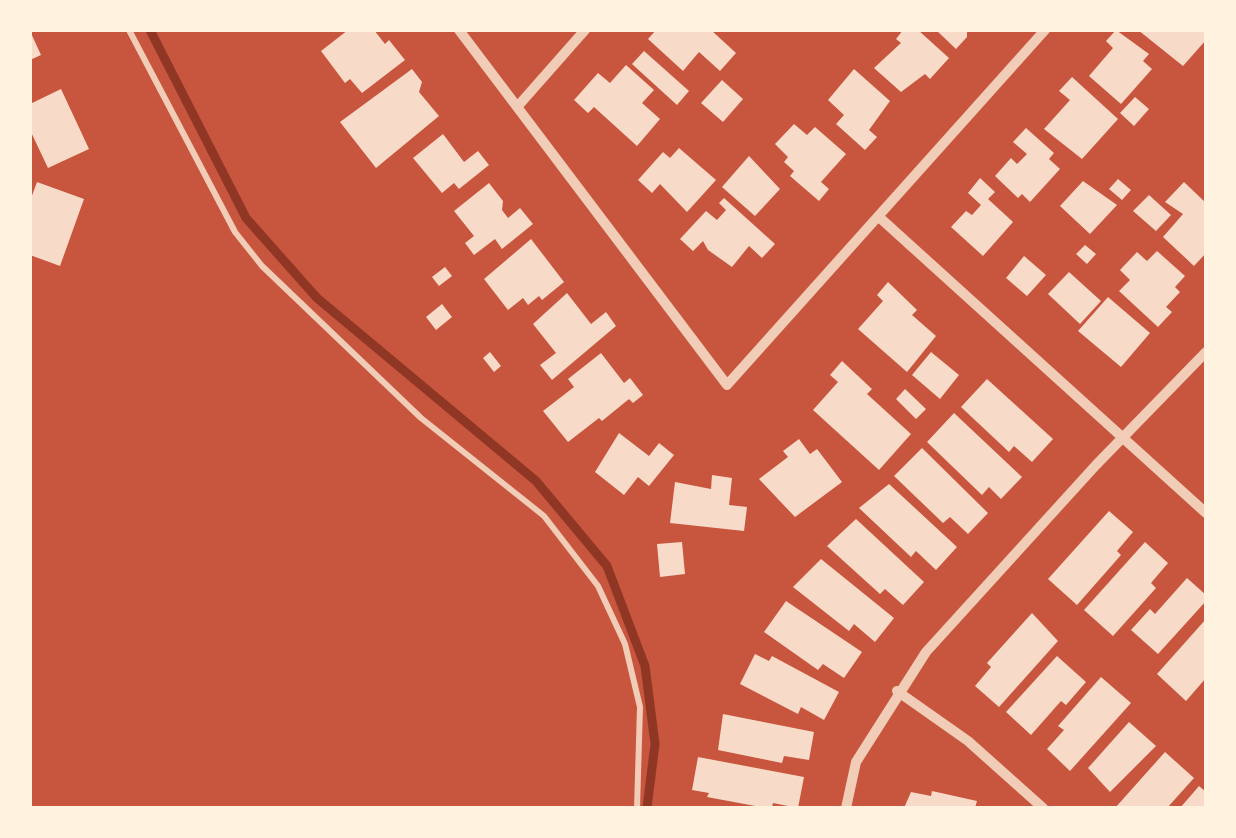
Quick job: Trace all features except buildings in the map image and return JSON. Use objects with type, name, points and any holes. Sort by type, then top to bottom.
[{"type":"street","points":[[459,30],[728,385],[1045,30]]},
{"type":"street","points":[[518,106],[585,30]]},
{"type":"street","points":[[879,216],[1206,513]]},
{"type":"street","points":[[846,808],[856,762],[897,691],[926,652],[1096,465],[1126,439],[1206,352]]},
{"type":"street","points":[[897,691],[968,741],[1043,808]]},
{"type":"lane","points":[[129,30],[209,187],[235,232],[262,266],[422,418],[544,516],[598,586],[626,644],[640,708],[637,808]]},
{"type":"waterway","points":[[150,30],[246,218],[317,298],[536,481],[607,566],[645,666],[655,744],[647,808]]}]
